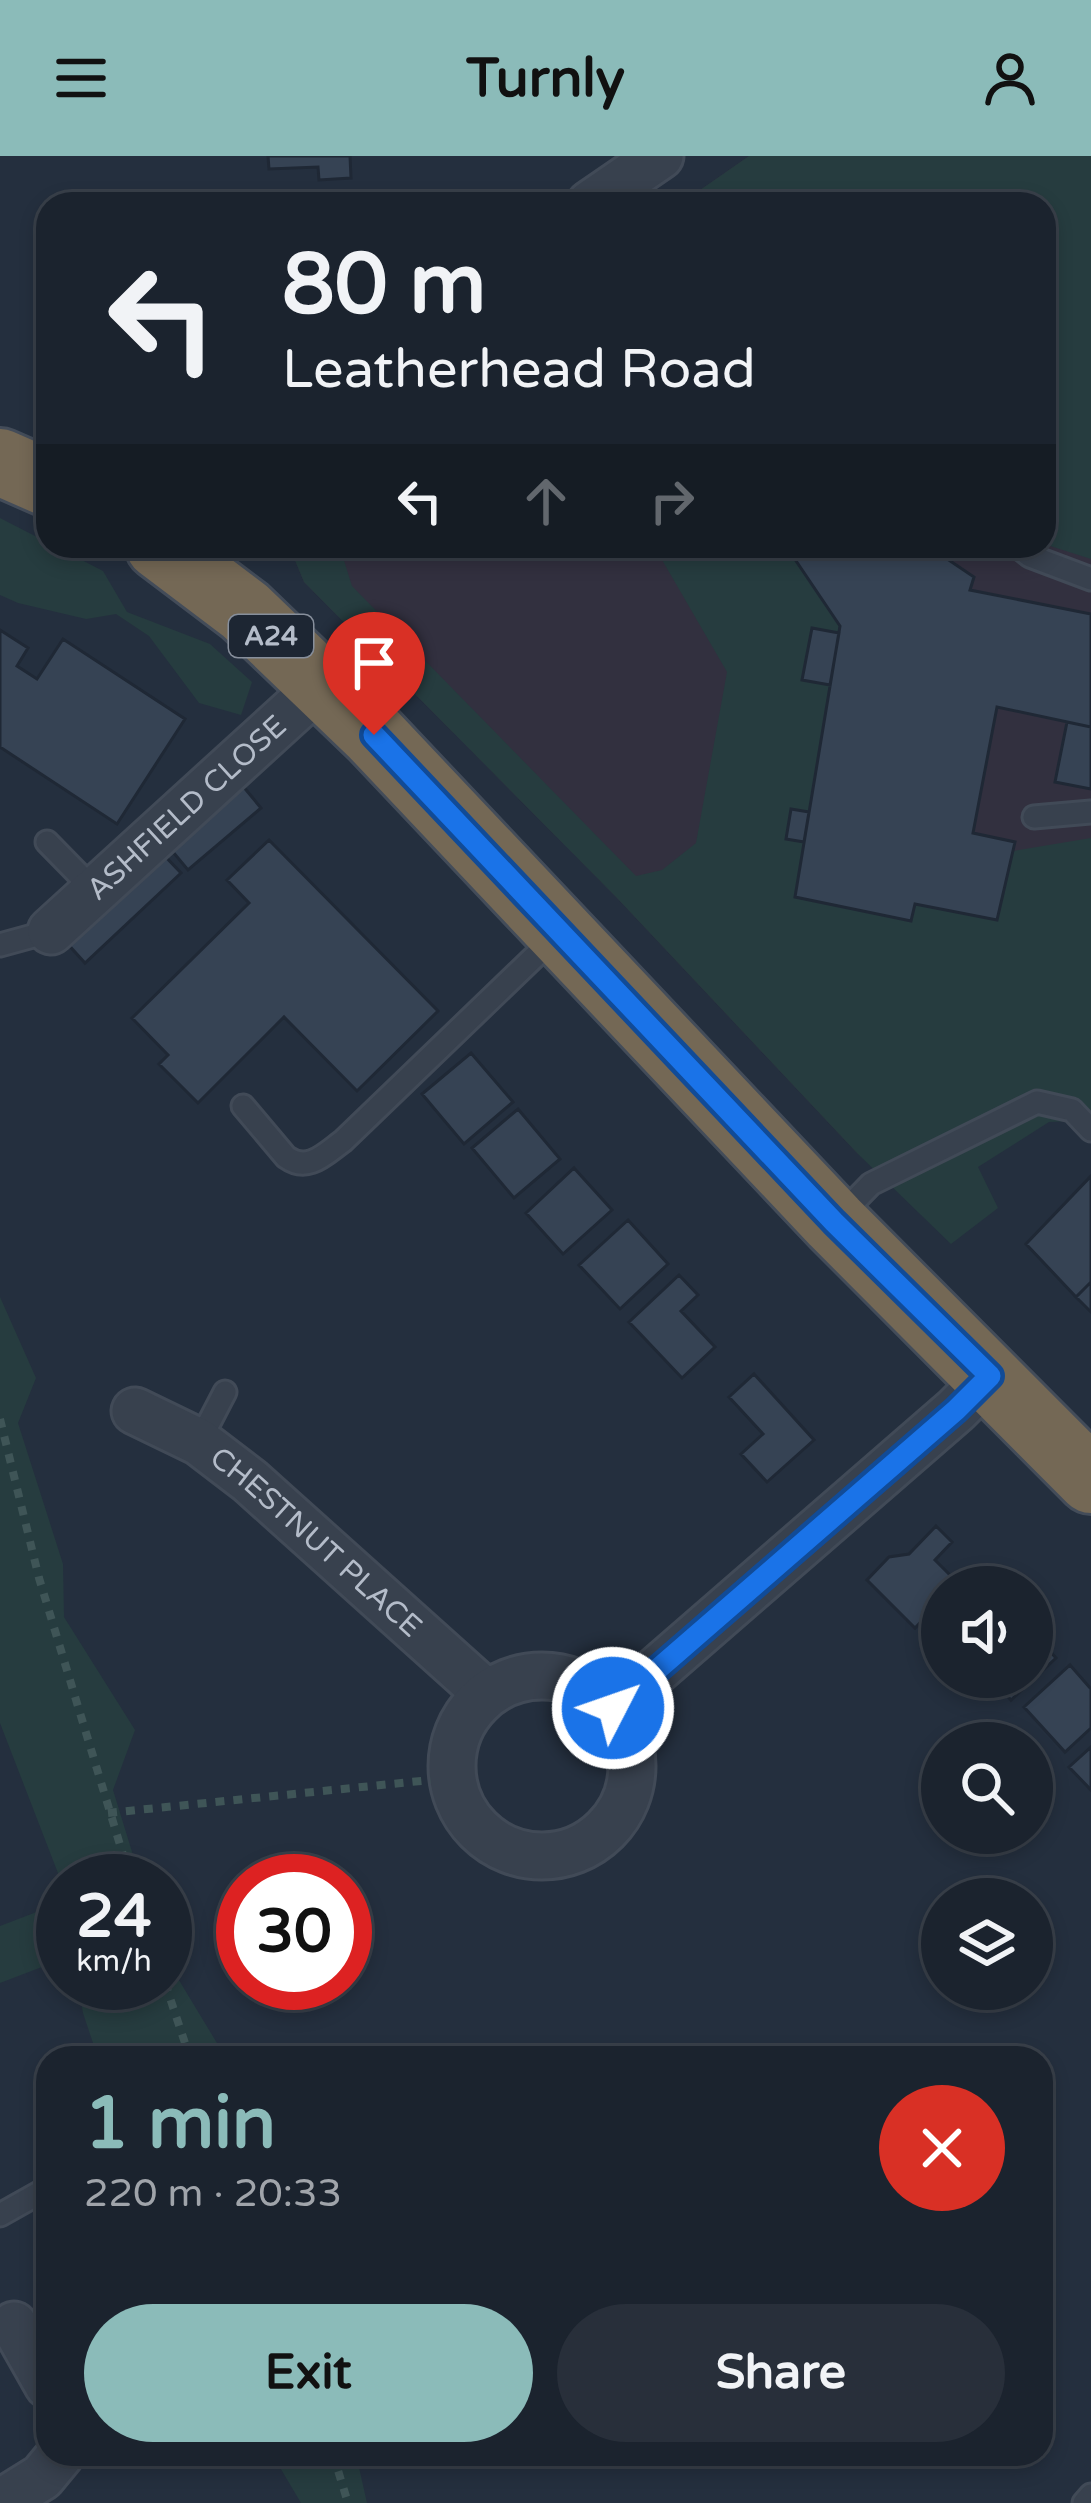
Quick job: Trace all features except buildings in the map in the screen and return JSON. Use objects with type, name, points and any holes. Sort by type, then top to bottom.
[{"type":"highway","points":[[0,462],[36,478]]},
{"type":"highway","name":"A24","points":[[175,558],[245,611],[322,685],[834,1222],[1091,1480]]},
{"type":"street","points":[[608,192],[660,156]]},
{"type":"street","name":"ASHFIELD CLOSE","points":[[51,931],[322,685]]},
{"type":"street","points":[[613,1708],[990,1376]]},
{"type":"street","name":"CHESTNUT PLACE","points":[[135,1411],[199,1442],[250,1481],[486,1693]]},
{"type":"street","points":[[529,1675],[575,1680],[613,1708],[632,1752],[627,1800],[598,1838],[554,1857],[507,1851],[469,1822],[450,1778],[457,1730],[486,1693],[529,1675]]},
{"type":"street","points":[[7,2313],[36,2364]]},
{"type":"street","points":[[0,2503],[51,2466]]},
{"type":"lane","points":[[1035,558],[1091,579]]},
{"type":"lane","points":[[1034,817],[1091,812]]},
{"type":"lane","points":[[46,842],[95,891]]},
{"type":"lane","points":[[0,945],[51,931]]},
{"type":"lane","points":[[243,1106],[286,1157],[294,1163],[312,1163],[343,1141],[560,932]]},
{"type":"lane","points":[[834,1222],[871,1184],[1037,1102],[1072,1110],[1091,1130]]},
{"type":"lane","points":[[199,1442],[225,1392]]},
{"type":"lane","points":[[0,2215],[36,2195]]},
{"type":"lane","points":[[1084,2503],[1091,2494]]},
{"type":"path","points":[[0,1419],[39,1578],[122,1854]]},
{"type":"path","points":[[108,1813],[450,1778]]},
{"type":"path","points":[[174,2010],[186,2046]]},
{"type":"path","points":[[337,2466],[348,2503]]},
{"type":"shaded area","points":[[749,156],[1026,156],[1047,192],[697,192]]},
{"type":"shaded area","points":[[1056,207],[1091,266],[1091,1050],[858,1154],[618,899],[304,582],[294,558],[1056,558]]},
{"type":"green space","points":[[749,156],[1091,156],[1091,559],[1056,548],[1056,192],[697,192]]},
{"type":"green space","points":[[0,518],[36,537],[36,558],[78,558],[103,571],[127,612],[210,644],[252,682],[241,715],[199,703],[149,636],[116,614],[86,619],[0,595]]},
{"type":"green space","points":[[294,558],[343,558],[352,586],[636,876],[662,870],[696,843],[727,672],[661,558],[794,558],[840,626],[839,633],[812,628],[803,680],[830,685],[809,812],[791,810],[786,838],[804,842],[795,897],[910,921],[915,904],[1013,851],[1091,838],[1091,1120],[1049,1122],[978,1167],[998,1208],[951,1244],[858,1154],[618,899],[304,582]]},
{"type":"green space","points":[[0,1297],[36,1378],[18,1423],[63,1564],[64,1617],[135,1730],[113,1790],[133,1854],[51,1854],[0,1723]]},
{"type":"green space","points":[[36,1912],[36,1969],[0,1983],[0,1926]]},
{"type":"green space","points":[[192,2002],[219,2046],[94,2046],[83,2013],[192,2010]]},
{"type":"green space","points":[[279,2466],[359,2466],[367,2503],[301,2503]]},
{"type":"route","points":[[374,735],[834,1222],[990,1376],[613,1708]]}]
